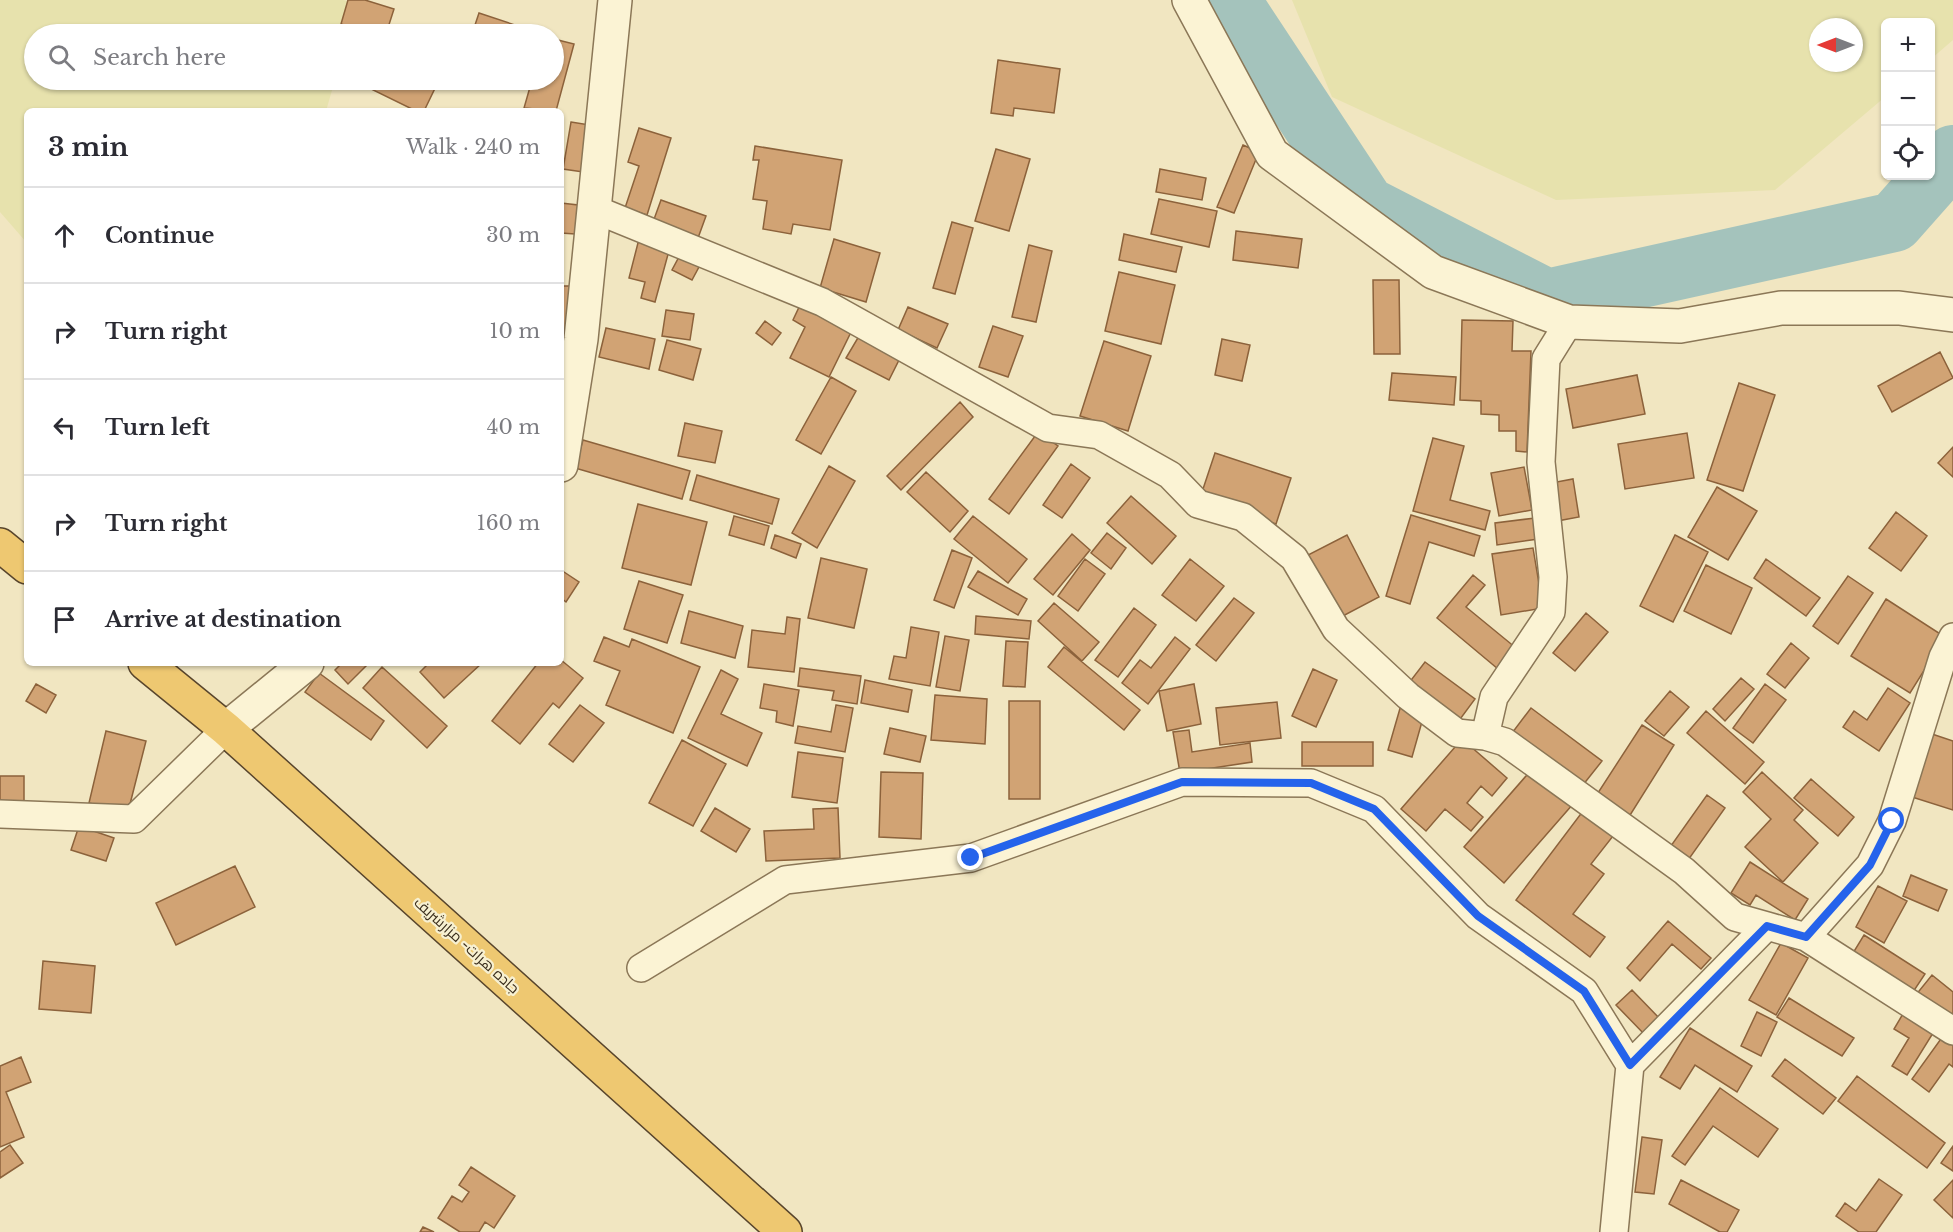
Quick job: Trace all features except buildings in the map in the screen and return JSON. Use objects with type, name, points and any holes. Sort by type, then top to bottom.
[{"type":"highway","points":[[0,545],[24,565]]},
{"type":"highway","name":"جاده هرات- مزارشریف","points":[[149,666],[226,729],[785,1232]]},
{"type":"street","points":[[564,446],[581,339],[615,0]]},
{"type":"street","points":[[1189,0],[1272,154],[1432,272],[1569,322],[1680,326],[1781,308],[1899,308],[1953,315]]},
{"type":"street","points":[[594,209],[822,302],[1048,428],[1099,435],[1170,474],[1198,504],[1244,517],[1294,558],[1335,629],[1408,696],[1458,733],[1485,736],[1505,742],[1684,871],[1735,917],[1806,937],[1953,1031]]},
{"type":"street","points":[[1485,736],[1494,697],[1551,612],[1553,577],[1541,462],[1546,359],[1569,322]]},
{"type":"street","points":[[1806,937],[1870,865],[1892,821],[1943,657],[1953,637]]},
{"type":"street","points":[[0,814],[134,819],[226,729],[303,666]]},
{"type":"street","points":[[641,968],[785,880],[971,858],[1182,782],[1311,783],[1374,809],[1478,916],[1584,991],[1630,1065],[1614,1232]]},
{"type":"street","points":[[1630,1065],[1767,926]]},
{"type":"shaded area","points":[[0,0],[343,0],[356,3],[351,24],[24,24],[24,90],[332,90],[327,108],[24,108],[24,240],[0,212]]},
{"type":"shaded area","points":[[1292,0],[1953,0],[1953,40],[1935,56],[1935,18],[1881,18],[1881,100],[1775,190],[1556,200],[1332,97]]},
{"type":"waterway","points":[[1230,0],[1366,206],[1547,299],[1894,222],[1953,155]]},
{"type":"route","points":[[971,858],[1182,782],[1311,783],[1374,809],[1478,916],[1584,991],[1630,1065],[1767,926],[1806,937],[1870,865],[1892,821]]}]
